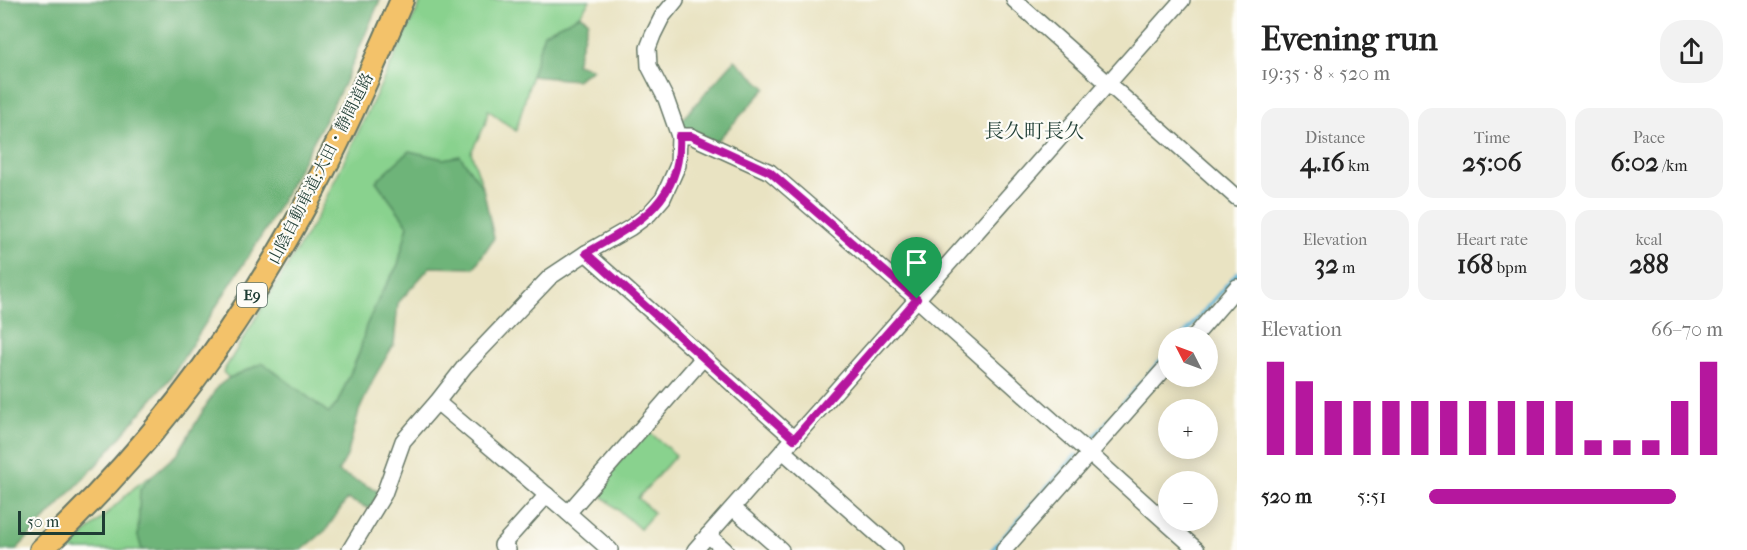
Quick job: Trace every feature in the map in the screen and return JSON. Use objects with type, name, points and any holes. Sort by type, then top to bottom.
[{"type":"highway","name":"山陰自動車道;大田・静間道路","points":[[41,550],[125,464],[182,395],[237,320],[284,244],[323,171],[402,0]]},
{"type":"street","points":[[350,550],[384,494],[403,441],[465,366],[550,277],[630,228],[649,214],[663,198],[678,165],[679,136],[666,99],[649,66],[648,48],[662,17],[676,0]]},
{"type":"street","points":[[1014,0],[1237,198]]},
{"type":"street","points":[[695,550],[1182,0]]},
{"type":"street","points":[[679,136],[691,136],[770,172],[917,299],[1197,550]]},
{"type":"street","points":[[586,253],[794,439]]},
{"type":"street","points":[[1202,327],[1237,287]]},
{"type":"street","points":[[568,513],[703,358]]},
{"type":"street","points":[[1004,550],[1158,376]]},
{"type":"street","points":[[437,402],[610,550]]},
{"type":"street","points":[[783,451],[895,550]]},
{"type":"street","points":[[508,550],[502,545],[547,495]]},
{"type":"street","points":[[733,508],[781,550]]},
{"type":"street","points":[[708,535],[725,550]]},
{"type":"green space","points":[[0,0],[380,0],[343,86],[269,224],[171,377],[100,461],[16,550],[0,550]]},
{"type":"green space","points":[[422,0],[590,0],[580,15],[544,33],[516,131],[488,110],[485,125],[471,152],[483,188],[460,156],[443,159],[409,151],[376,181],[408,225],[398,265],[366,326],[360,351],[337,404],[329,413],[263,363],[229,378],[223,372],[316,219]]},
{"type":"green space","points":[[580,15],[588,20],[576,64],[593,69],[576,80],[531,76],[544,33]]},
{"type":"green space","points":[[735,60],[766,88],[715,143],[686,130],[679,123]]},
{"type":"green space","points":[[409,151],[443,159],[460,156],[483,188],[494,238],[474,268],[430,267],[398,303],[394,344],[375,376],[359,411],[347,456],[338,472],[380,492],[370,509],[347,499],[326,530],[302,550],[142,550],[138,536],[140,489],[178,453],[217,387],[229,378],[263,363],[329,413],[337,404],[360,351],[366,326],[398,265],[408,225],[376,181]]},
{"type":"green space","points":[[647,430],[676,455],[638,498],[654,513],[640,529],[594,489]]},
{"type":"green space","points":[[155,473],[140,490],[138,536],[142,550],[68,550],[135,487]]},
{"type":"waterway","points":[[1176,154],[1237,209]]},
{"type":"waterway","points":[[1190,327],[1237,273]]},
{"type":"waterway","points":[[1088,444],[1158,364]]},
{"type":"waterway","points":[[992,550],[1076,455]]},
{"type":"district","name":"長久町長久","points":[[1034,131]]},
{"type":"route","points":[[679,136],[691,136],[770,172],[917,299],[794,439],[586,253],[630,228],[649,214],[663,198],[678,165],[679,136]]}]
